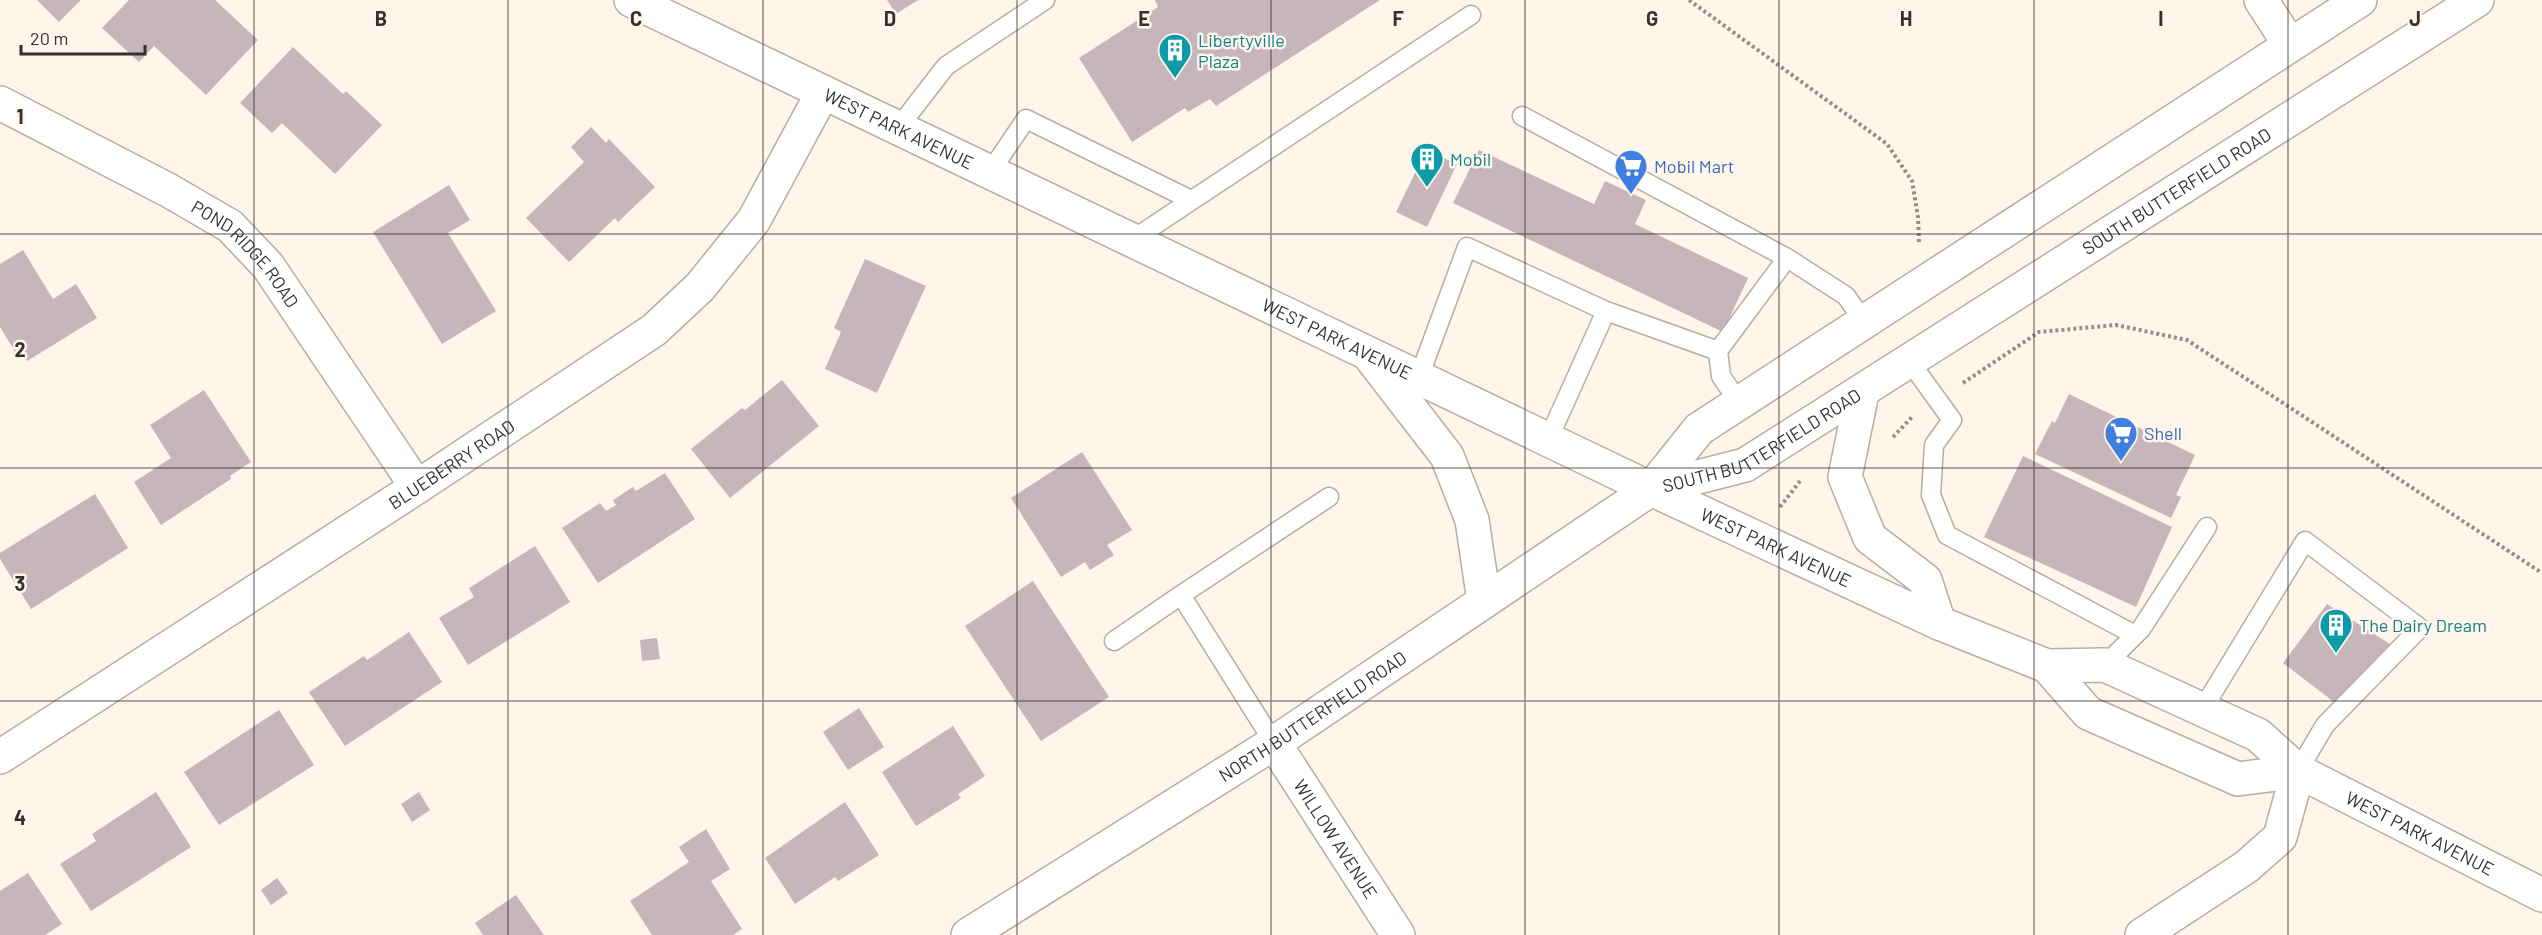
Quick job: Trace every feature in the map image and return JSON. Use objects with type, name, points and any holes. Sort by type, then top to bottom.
[{"type":"main road","points":[[2261,0],[2290,45]]},
{"type":"main road","name":"SOUTH BUTTERFIELD ROAD","points":[[1651,489],[1699,429],[2360,0]]},
{"type":"main road","name":"SOUTH BUTTERFIELD ROAD","points":[[1651,489],[1745,465],[1862,393],[2477,0]]},
{"type":"main road","name":"WEST PARK AVENUE","points":[[648,4],[898,128],[1548,440],[1939,623],[2047,666],[2105,665],[2258,735],[2298,771],[2542,896]]},
{"type":"main road","name":"BLUEBERRY ROAD","points":[[0,757],[417,487],[654,330],[700,287],[754,220],[824,92]]},
{"type":"main road","name":"POND RIDGE ROAD","points":[[0,103],[168,190],[230,226],[268,266],[417,487]]},
{"type":"main road","points":[[1367,353],[1447,456],[1472,520],[1484,601]]},
{"type":"main road","points":[[1862,393],[1845,477],[1870,538],[1925,580],[1939,623]]},
{"type":"main road","name":"NORTH BUTTERFIELD ROAD","points":[[968,935],[1274,743],[1651,489]]},
{"type":"main road","name":"WEST PARK AVENUE","points":[[2047,666],[2088,714],[2238,779],[2298,771]]},
{"type":"main road","name":"WILLOW AVENUE","points":[[1274,743],[1398,935]]},
{"type":"main road","points":[[2142,935],[2246,867],[2280,837],[2298,771]]},
{"type":"lane","points":[[898,128],[946,66],[1045,0]]},
{"type":"lane","points":[[1132,240],[1471,15]]},
{"type":"lane","points":[[1522,116],[1787,258],[1846,296],[1864,322]]},
{"type":"lane","points":[[990,172],[1026,119],[1191,200]]},
{"type":"lane","points":[[1419,377],[1467,247],[1606,311],[1718,351]]},
{"type":"lane","points":[[1739,403],[1721,376],[1718,351],[1787,258]]},
{"type":"lane","points":[[1548,440],[1606,311]]},
{"type":"lane","points":[[1910,362],[1952,420],[1934,445],[1931,495],[1947,536],[2135,635]]},
{"type":"lane","points":[[1114,641],[1329,497]]},
{"type":"lane","points":[[2105,665],[2141,629],[2207,527]]},
{"type":"lane","points":[[2202,710],[2305,541],[2420,628],[2325,725],[2298,771]]},
{"type":"lane","points":[[1181,595],[1274,743]]},
{"type":"path","points":[[1689,0],[1887,144],[1912,181],[1918,217],[1919,249]]},
{"type":"path","points":[[1891,440],[1909,419],[2039,332],[2116,325],[2187,340],[2542,573]]},
{"type":"path","points":[[1778,510],[1800,482]]},
{"type":"building","points":[[37,0],[81,0],[59,22]]},
{"type":"building","points":[[129,0],[215,0],[258,40],[206,95],[154,46],[139,62],[102,28]]},
{"type":"building","points":[[887,0],[918,0],[896,14]]},
{"type":"building","name":"Libertyville Plaza","points":[[1155,0],[1380,0],[1216,106],[1210,99],[1188,112],[1185,108],[1132,142],[1079,58],[1158,7]]},
{"type":"building","points":[[293,47],[343,94],[346,91],[382,125],[335,174],[282,123],[272,133],[240,103]]},
{"type":"building","points":[[591,127],[606,143],[609,139],[655,187],[618,222],[615,218],[569,262],[526,218],[584,162],[571,147]]},
{"type":"building","name":"Mobil","points":[[1426,150],[1457,164],[1427,227],[1396,212]]},
{"type":"building","name":"Mobil","points":[[1479,150],[1594,204],[1605,181],[1646,200],[1635,224],[1748,278],[1723,332],[1453,203]]},
{"type":"building","points":[[449,185],[470,220],[448,233],[496,311],[442,344],[373,232]]},
{"type":"building","points":[[23,250],[53,299],[76,284],[97,318],[27,361],[22,352],[17,355],[0,327],[0,264]]},
{"type":"building","points":[[865,259],[926,286],[877,393],[825,369],[841,332],[834,328]]},
{"type":"building","points":[[782,380],[819,426],[730,498],[691,449],[742,408],[745,410]]},
{"type":"building","points":[[204,390],[251,462],[230,476],[231,479],[161,525],[134,482],[171,458],[150,425]]},
{"type":"building","name":"Shell","points":[[2069,394],[2195,455],[2176,495],[2181,497],[2171,518],[2035,454],[2052,421],[2055,423]]},
{"type":"building","points":[[1082,452],[1132,530],[1107,545],[1114,555],[1090,570],[1085,562],[1061,577],[1011,498]]},
{"type":"building","points":[[2023,456],[2172,527],[2136,607],[1984,537]]},
{"type":"building","points":[[665,473],[695,519],[598,583],[562,528],[600,503],[606,511],[616,505],[613,500],[633,487],[636,491]]},
{"type":"building","points":[[95,494],[128,548],[31,609],[0,559],[0,553]]},
{"type":"building","points":[[535,546],[570,602],[468,665],[439,618],[474,597],[469,588]]},
{"type":"building","points":[[1033,581],[1109,697],[1041,741],[965,626]]},
{"type":"building","name":"The Dairy Dream","points":[[2327,604],[2390,644],[2334,702],[2283,663]]},
{"type":"building","points":[[409,632],[442,682],[345,746],[309,692],[364,656],[367,660]]},
{"type":"building","points":[[657,638],[660,659],[642,661],[640,640]]},
{"type":"building","points":[[859,708],[884,747],[848,770],[823,732]]},
{"type":"building","points":[[279,710],[314,765],[219,825],[184,772]]},
{"type":"building","points":[[953,726],[985,776],[958,794],[961,798],[916,826],[882,772]]},
{"type":"building","points":[[156,792],[191,847],[91,911],[60,864],[96,841],[92,834]]},
{"type":"building","points":[[419,792],[430,810],[412,822],[401,804]]},
{"type":"building","points":[[845,802],[879,855],[838,881],[835,877],[795,904],[765,858]]},
{"type":"building","points":[[706,829],[730,869],[711,881],[742,929],[733,935],[652,935],[630,901],[689,862],[679,847]]},
{"type":"building","points":[[28,873],[62,924],[45,935],[0,935],[0,891]]},
{"type":"building","points":[[277,878],[288,893],[271,905],[261,890]]},
{"type":"building","points":[[516,895],[544,935],[483,935],[475,923]]},
{"type":"place","name":"Libertyville Plaza","points":[[1175,79]]},
{"type":"place","name":"Mobil","points":[[1427,188]]},
{"type":"place","name":"Mobil Mart","points":[[1631,195]]},
{"type":"place","name":"Shell","points":[[2121,462]]},
{"type":"place","name":"The Dairy Dream","points":[[2336,654]]}]
